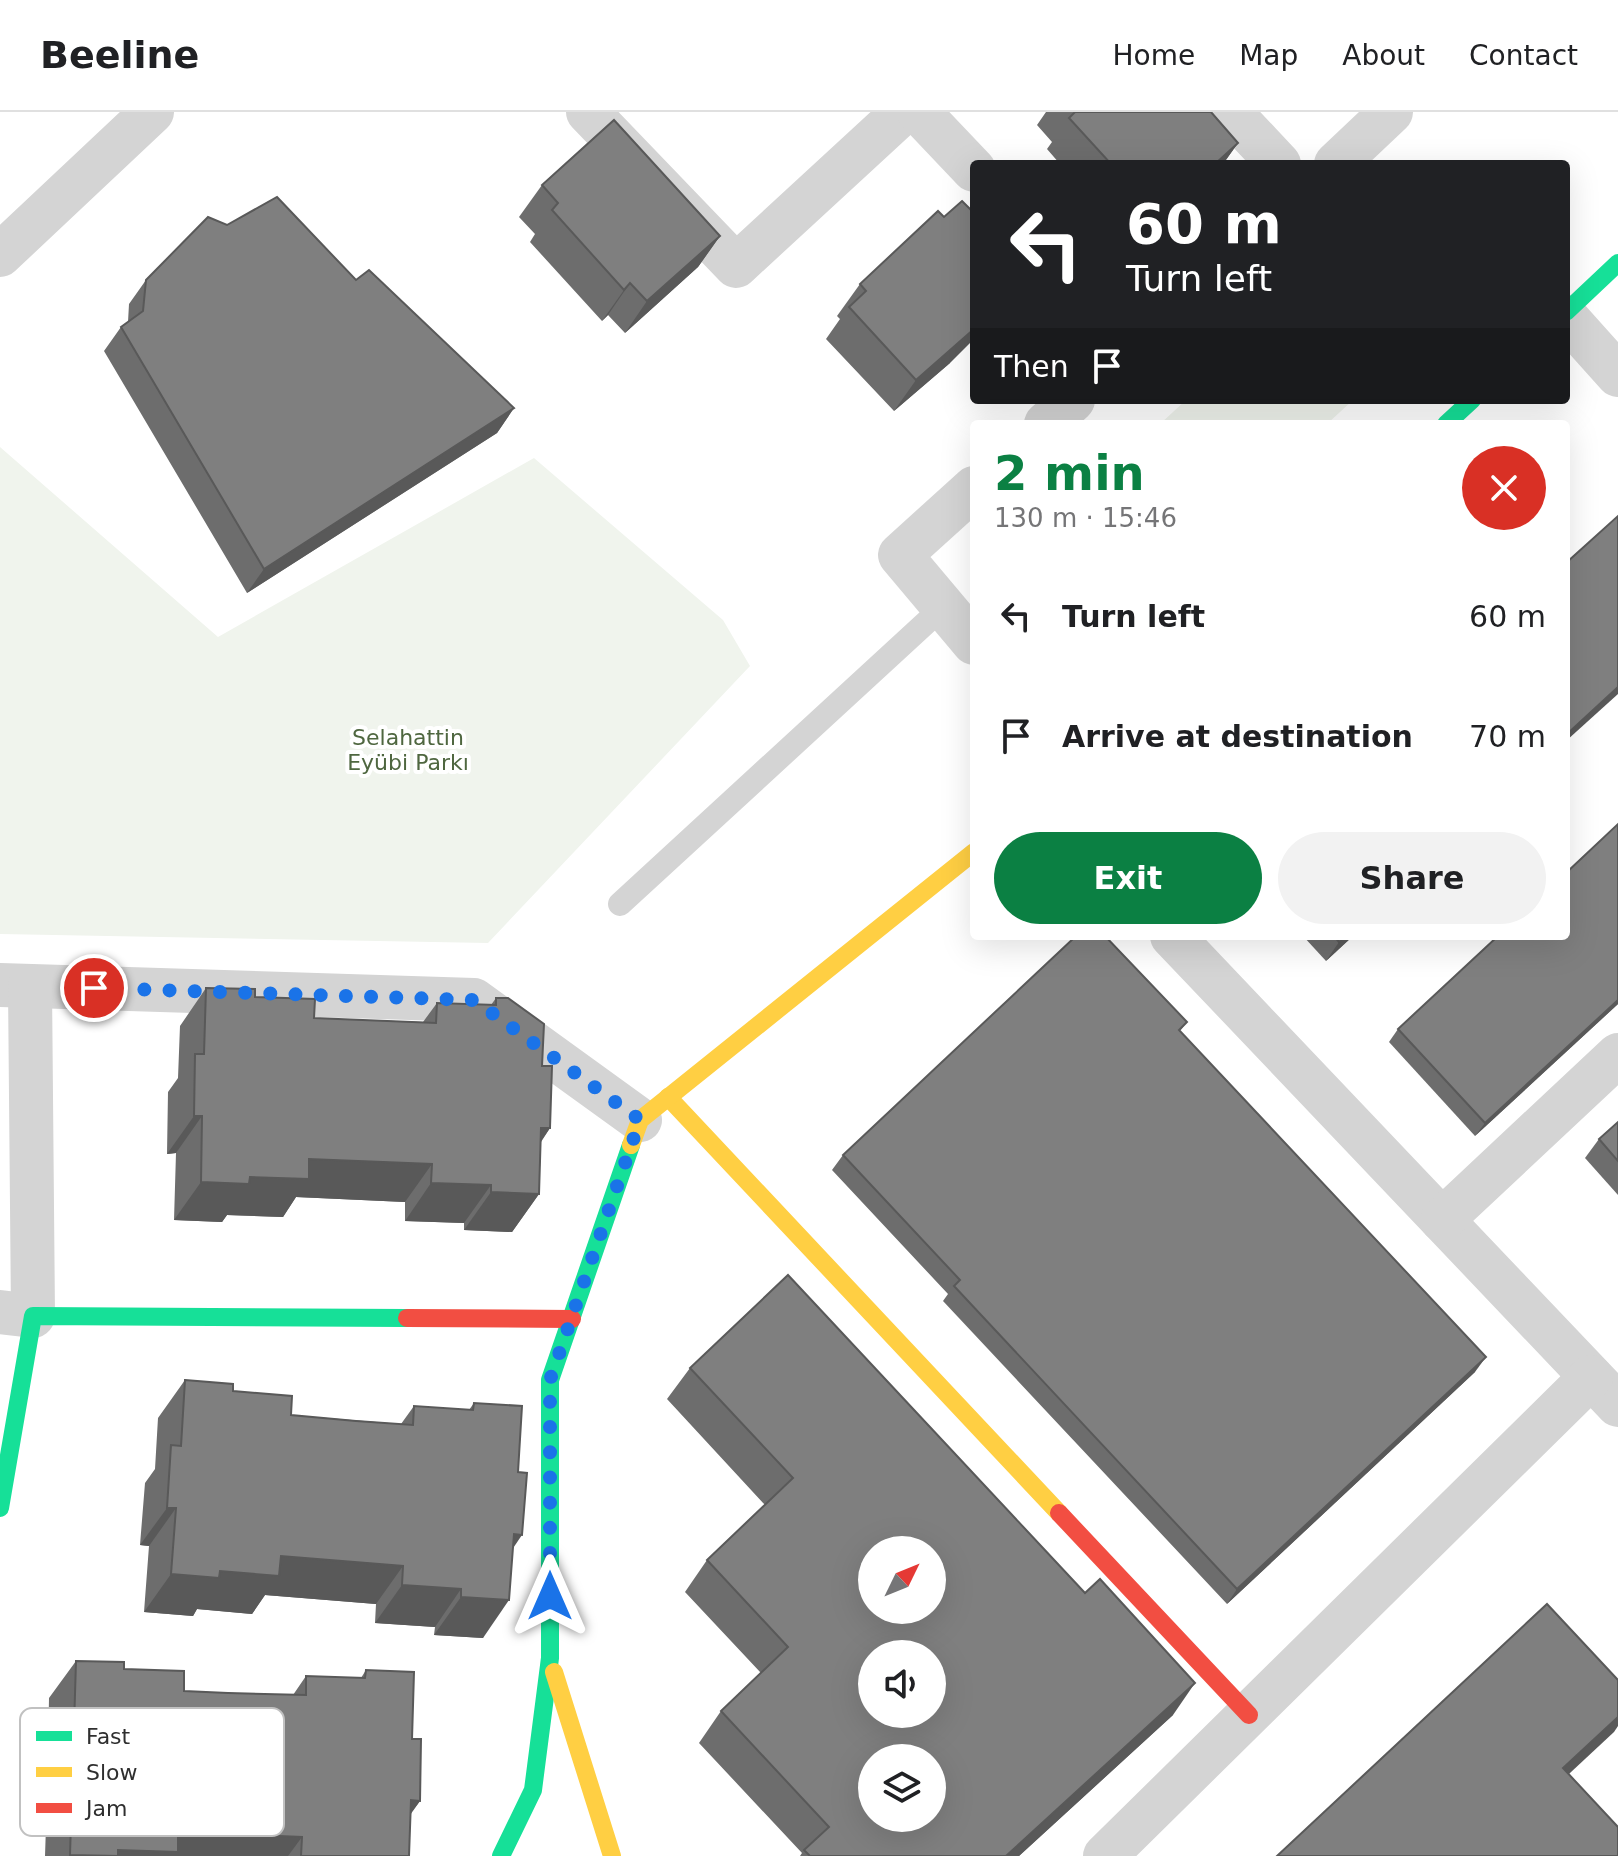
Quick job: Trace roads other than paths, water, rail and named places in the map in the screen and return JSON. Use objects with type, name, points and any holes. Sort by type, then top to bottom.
[{"type":"street","points":[[0,255],[152,112]]},
{"type":"street","points":[[588,112],[736,266],[903,112]]},
{"type":"street","points":[[919,112],[970,166]]},
{"type":"street","points":[[1230,112],[1275,160]]},
{"type":"street","points":[[1570,311],[1618,263]]},
{"type":"street","points":[[1570,320],[1618,375]]},
{"type":"street","points":[[1050,420],[1068,404]]},
{"type":"street","points":[[1450,420],[1468,404]]},
{"type":"street","points":[[970,492],[900,555],[970,638]]},
{"type":"street","points":[[501,1856],[533,1790],[550,1658],[550,1380],[654,1109],[970,855]]},
{"type":"street","points":[[1105,1856],[1249,1715],[1605,1391],[1176,940]]},
{"type":"street","points":[[0,1508],[16,1314],[15,986],[474,1000],[654,1109],[1249,1715]]},
{"type":"street","points":[[1442,1220],[1618,1055]]},
{"type":"street","points":[[16,1314],[572,1319]]},
{"type":"street","points":[[550,1658],[612,1856]]},
{"type":"lane","points":[[620,904],[943,607]]},
{"type":"park label","name":"Selahattin Eyübi Parkı","points":[[408,750]]}]
